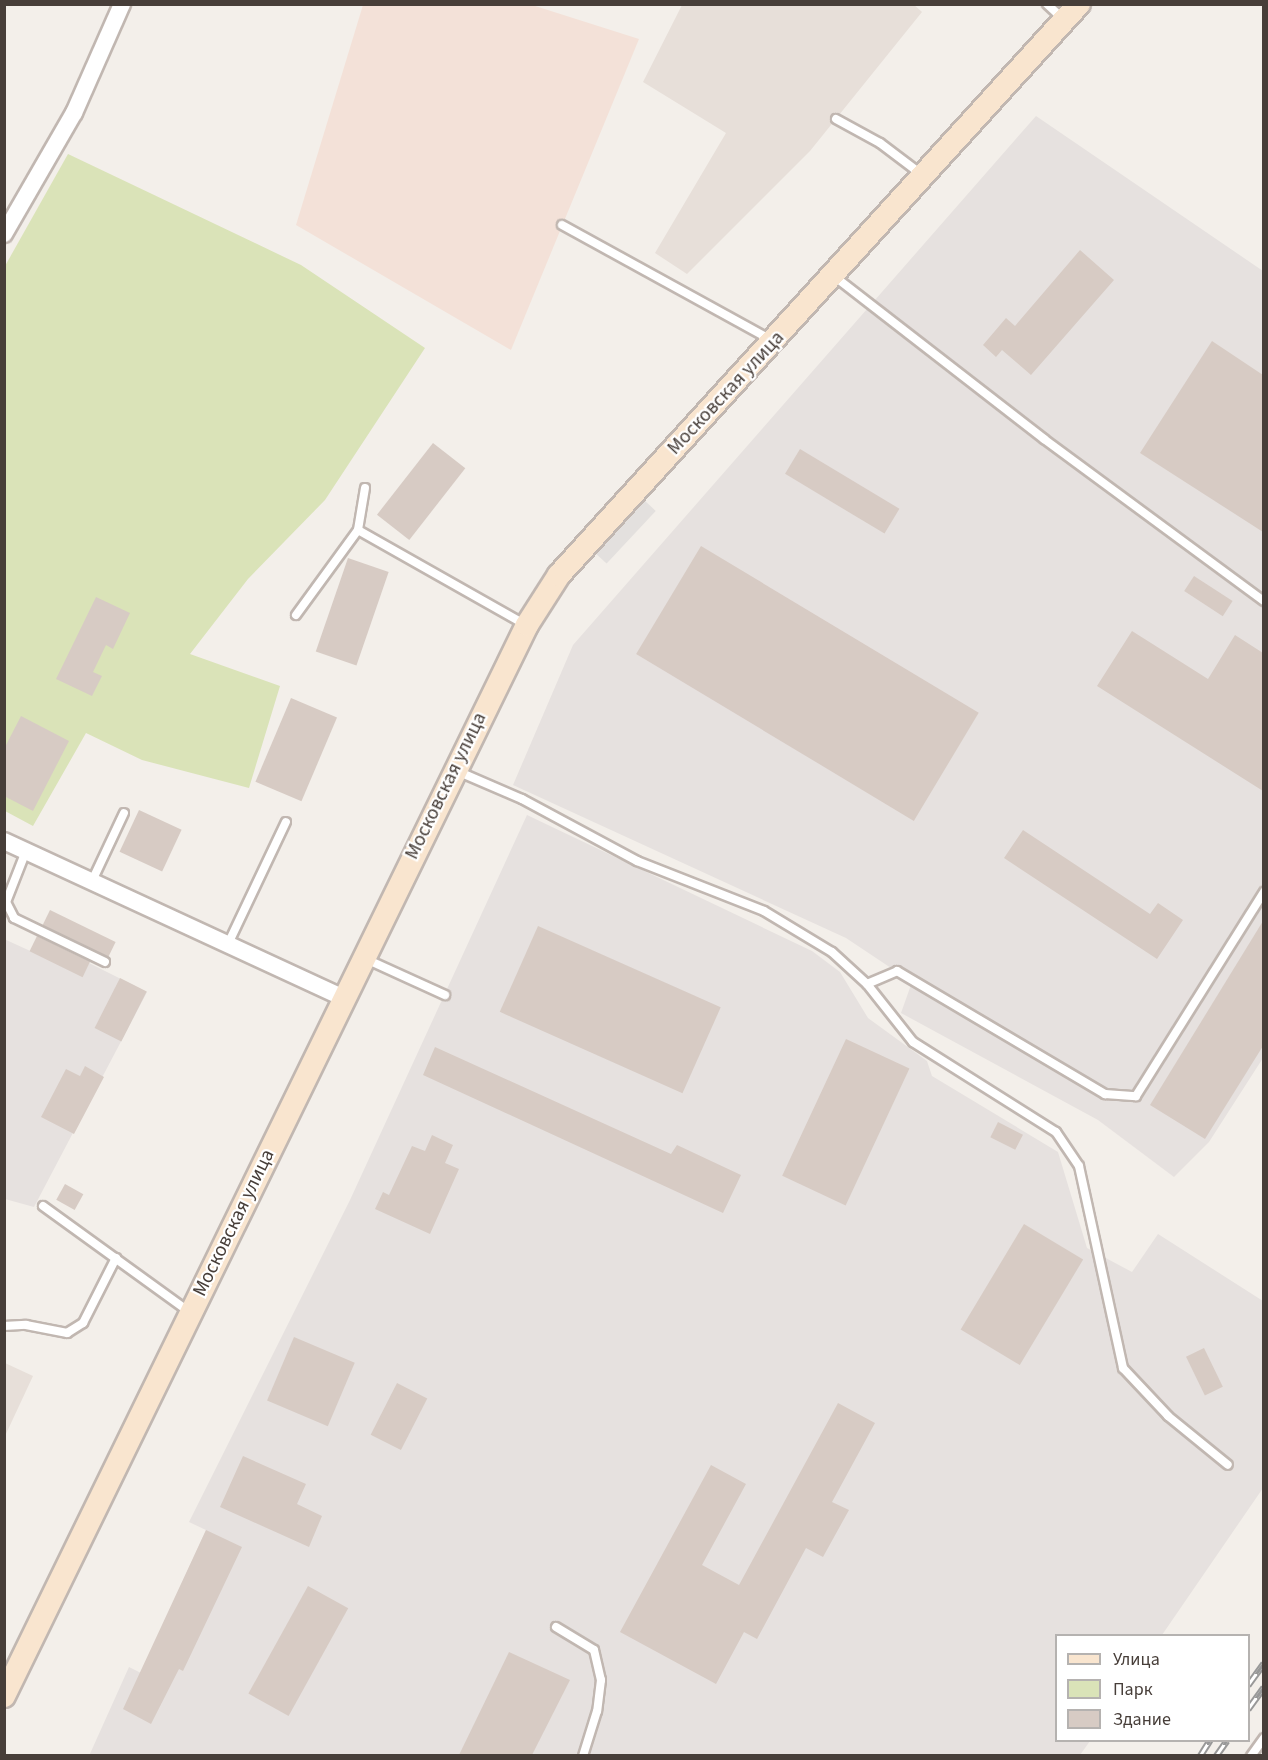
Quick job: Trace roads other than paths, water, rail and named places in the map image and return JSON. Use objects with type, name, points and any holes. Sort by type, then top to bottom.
[{"type":"main road","name":"Московская улица","points":[[4,1696],[342,997],[527,625],[559,575],[1072,13]]},
{"type":"street","points":[[4,234],[74,113],[122,4]]},
{"type":"street","points":[[4,841],[342,997]]},
{"type":"lane","points":[[1047,4],[1072,13]]},
{"type":"lane","points":[[836,119],[880,143],[924,176]]},
{"type":"lane","points":[[562,225],[774,342]]},
{"type":"lane","points":[[834,276],[1044,440],[1263,601]]},
{"type":"lane","points":[[296,615],[358,530],[365,488]]},
{"type":"lane","points":[[358,530],[527,625]]},
{"type":"lane","points":[[454,770],[522,800],[638,861],[764,911],[832,952],[867,984],[913,1042],[1056,1132],[1079,1166],[1123,1368],[1168,1416],[1228,1465]]},
{"type":"lane","points":[[92,881],[124,813]]},
{"type":"lane","points":[[228,944],[286,822]]},
{"type":"lane","points":[[26,851],[6,902],[14,918],[105,962]]},
{"type":"lane","points":[[867,984],[897,971],[1105,1094],[1136,1096],[1263,892]]},
{"type":"lane","points":[[362,957],[445,995]]},
{"type":"lane","points":[[43,1206],[191,1313]]},
{"type":"lane","points":[[4,1326],[26,1325],[67,1333],[83,1323],[116,1258]]},
{"type":"lane","points":[[556,1627],[594,1650],[601,1680],[597,1711],[584,1755]]},
{"type":"lane","points":[[1251,1755],[1263,1738]]},
{"type":"railway","points":[[1250,1682],[1264,1663]]},
{"type":"railway","points":[[1250,1706],[1264,1687]]},
{"type":"railway","points":[[1200,1756],[1209,1742]]},
{"type":"railway","points":[[1216,1756],[1226,1742]]}]
